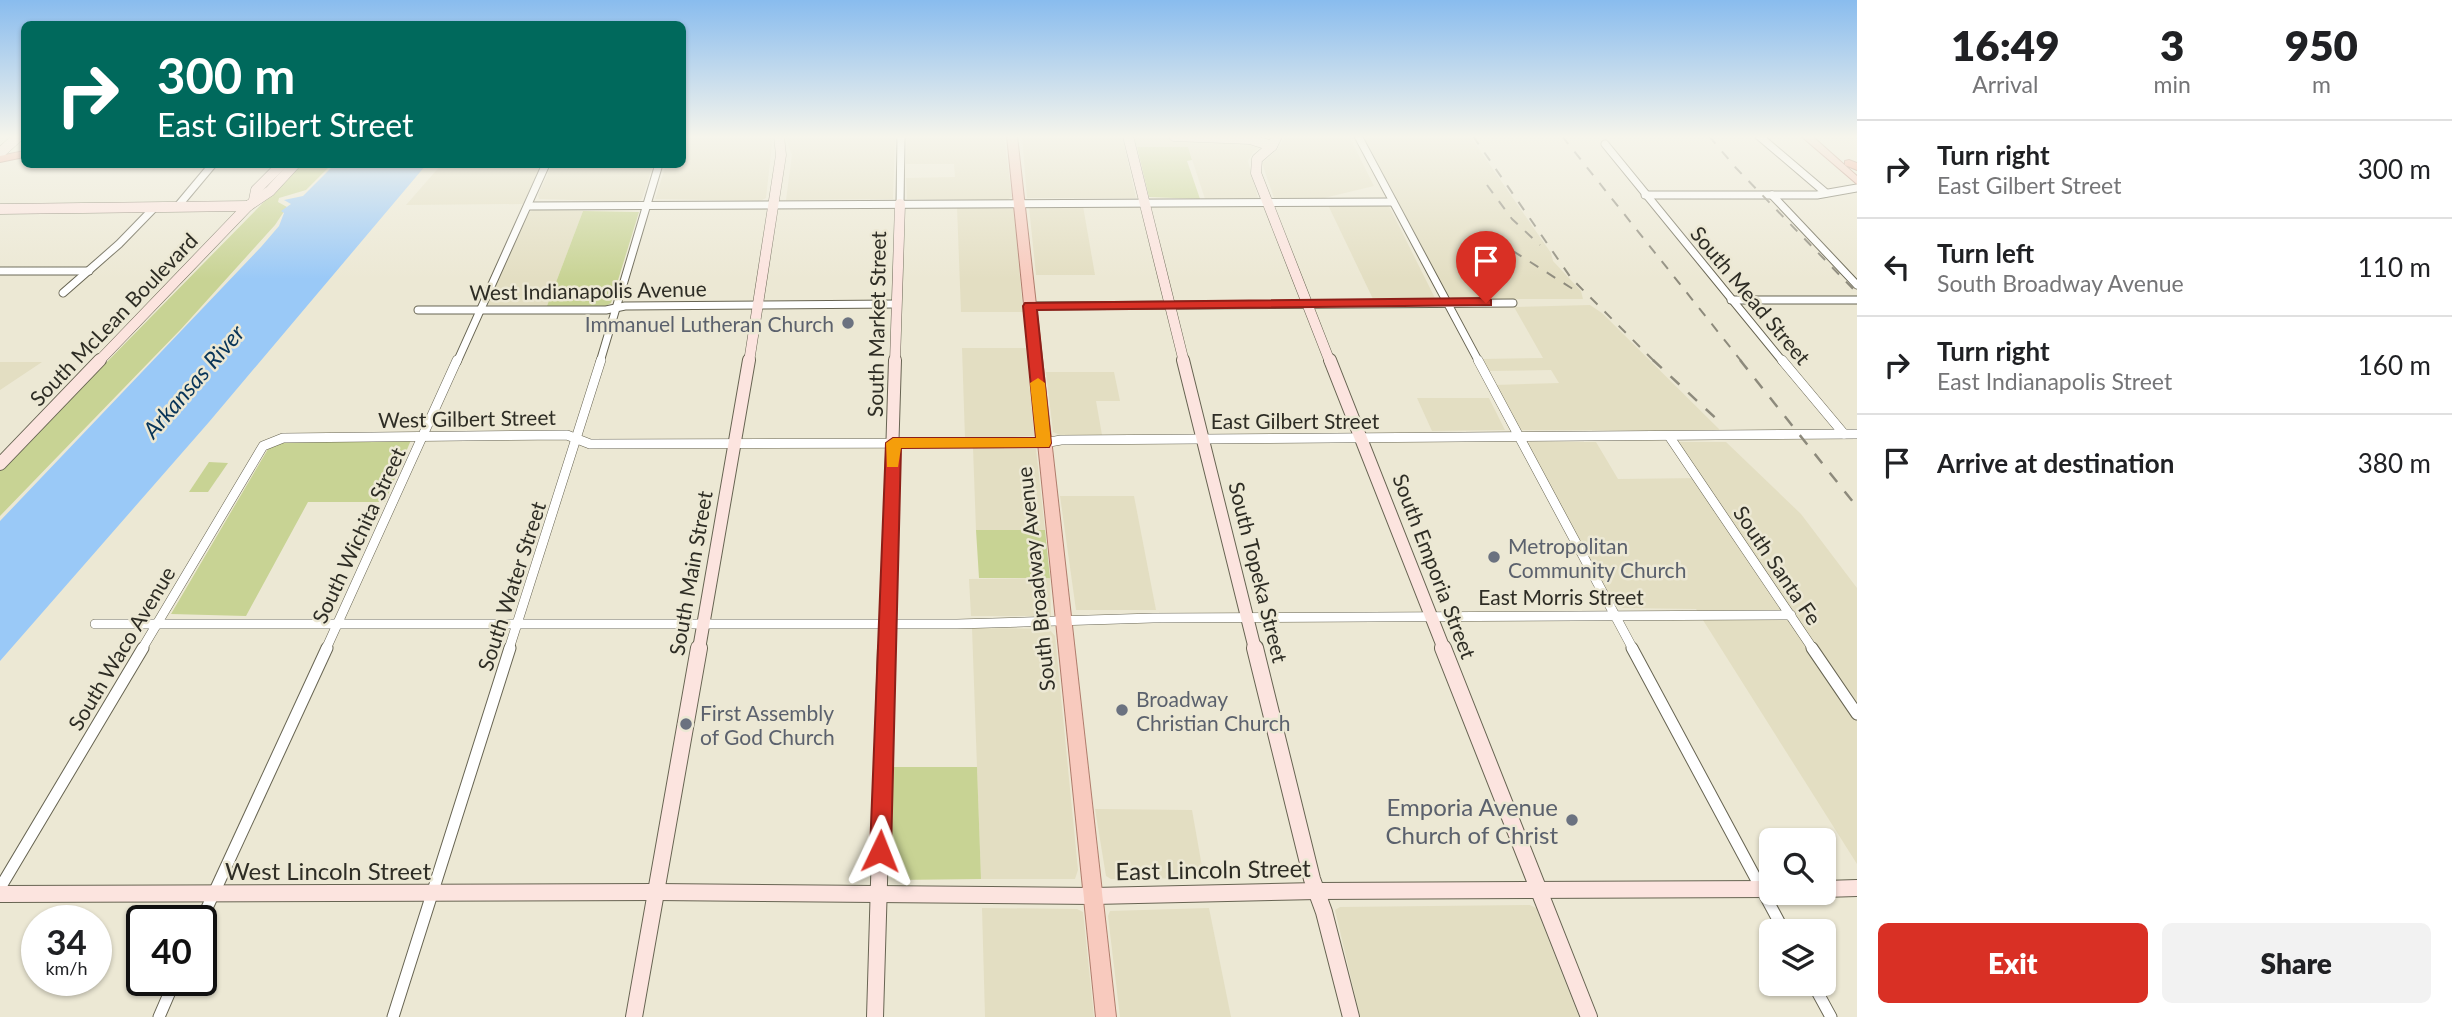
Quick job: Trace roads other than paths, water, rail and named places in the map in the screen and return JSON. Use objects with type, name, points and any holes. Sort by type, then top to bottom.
[{"type":"main road","name":"South Broadway Avenue","points":[[1017,183],[1106,1017]]},
{"type":"street","points":[[177,207],[197,183]]},
{"type":"street","name":"South McLean Boulevard","points":[[251,203],[256,190],[263,183]]},
{"type":"street","name":"South McLean Boulevard","points":[[0,464],[251,203],[277,183]]},
{"type":"street","name":"South Wichita Street","points":[[208,905],[339,624],[478,310],[538,183]]},
{"type":"street","name":"South Water Street","points":[[393,1017],[577,439],[654,183]]},
{"type":"street","name":"South Main Street","points":[[634,1017],[759,305],[777,183]]},
{"type":"street","name":"South Market Street","points":[[875,1017],[900,183]]},
{"type":"street","name":"South Topeka Street","points":[[1140,183],[1247,617],[1351,1017]]},
{"type":"street","name":"South Emporia Street","points":[[1262,183],[1589,1017]]},
{"type":"street","points":[[1383,183],[1614,615],[1759,876]]},
{"type":"street","name":"South Mead Street","points":[[1636,183],[1844,434]]},
{"type":"street","points":[[1815,183],[1826,193]]},
{"type":"street","points":[[1645,195],[1772,195],[1826,193],[1857,188]]},
{"type":"street","points":[[1772,195],[1857,285]]},
{"type":"street","points":[[528,206],[1393,202]]},
{"type":"street","points":[[0,209],[177,207],[251,203]]},
{"type":"street","points":[[63,293],[155,207]]},
{"type":"street","points":[[0,271],[89,271]]},
{"type":"street","points":[[1731,300],[1857,300]]},
{"type":"street","points":[[1030,306],[1513,303]]},
{"type":"street","name":"West Indianapolis Avenue","points":[[418,310],[898,304]]},
{"type":"street","name":"East Gilbert Street","points":[[734,444],[1857,434]]},
{"type":"street","name":"West Gilbert Street","points":[[283,438],[567,435],[590,444],[734,444]]},
{"type":"street","name":"South Santa Fe","points":[[1669,436],[1857,714]]},
{"type":"street","name":"South Waco Avenue","points":[[0,888],[263,446],[283,438]]},
{"type":"street","name":"East Morris Street","points":[[95,624],[888,624],[1062,623],[1086,619],[1247,617],[1791,615]]},
{"type":"street","points":[[1836,889],[1857,888]]},
{"type":"street","name":"East Lincoln Street","points":[[656,892],[1094,896],[1317,891],[1759,889]]},
{"type":"street","name":"West Lincoln Street","points":[[0,894],[656,892]]},
{"type":"street","points":[[159,1017],[168,996]]},
{"type":"street","points":[[1820,996],[1831,1017]]},
{"type":"water","name":"Arkansas River","points":[[316,183],[410,183],[209,422],[0,661],[0,521],[261,247],[279,226],[284,213],[281,211],[291,204],[284,200],[303,196]]},
{"type":"railway","points":[[1506,183],[1571,278],[1653,360]]},
{"type":"railway","points":[[1600,183],[1742,362]]},
{"type":"railway","points":[[1751,183],[1857,293]]},
{"type":"railway","points":[[1487,185],[1512,219],[1540,245]]},
{"type":"railway","points":[[1513,251],[1576,291]]},
{"type":"railway","points":[[1653,360],[1722,424]]},
{"type":"railway","points":[[1740,360],[1857,507]]},
{"type":"place","name":"Immanuel Lutheran Church","points":[[848,323]]},
{"type":"place","name":"Metropolitan Community Church","points":[[1494,557]]},
{"type":"place","name":"Broadway Christian Church","points":[[1122,710]]},
{"type":"place","name":"First Assembly of God Church","points":[[686,724]]},
{"type":"place","name":"Emporia Avenue Church of Christ","points":[[1572,820]]}]
